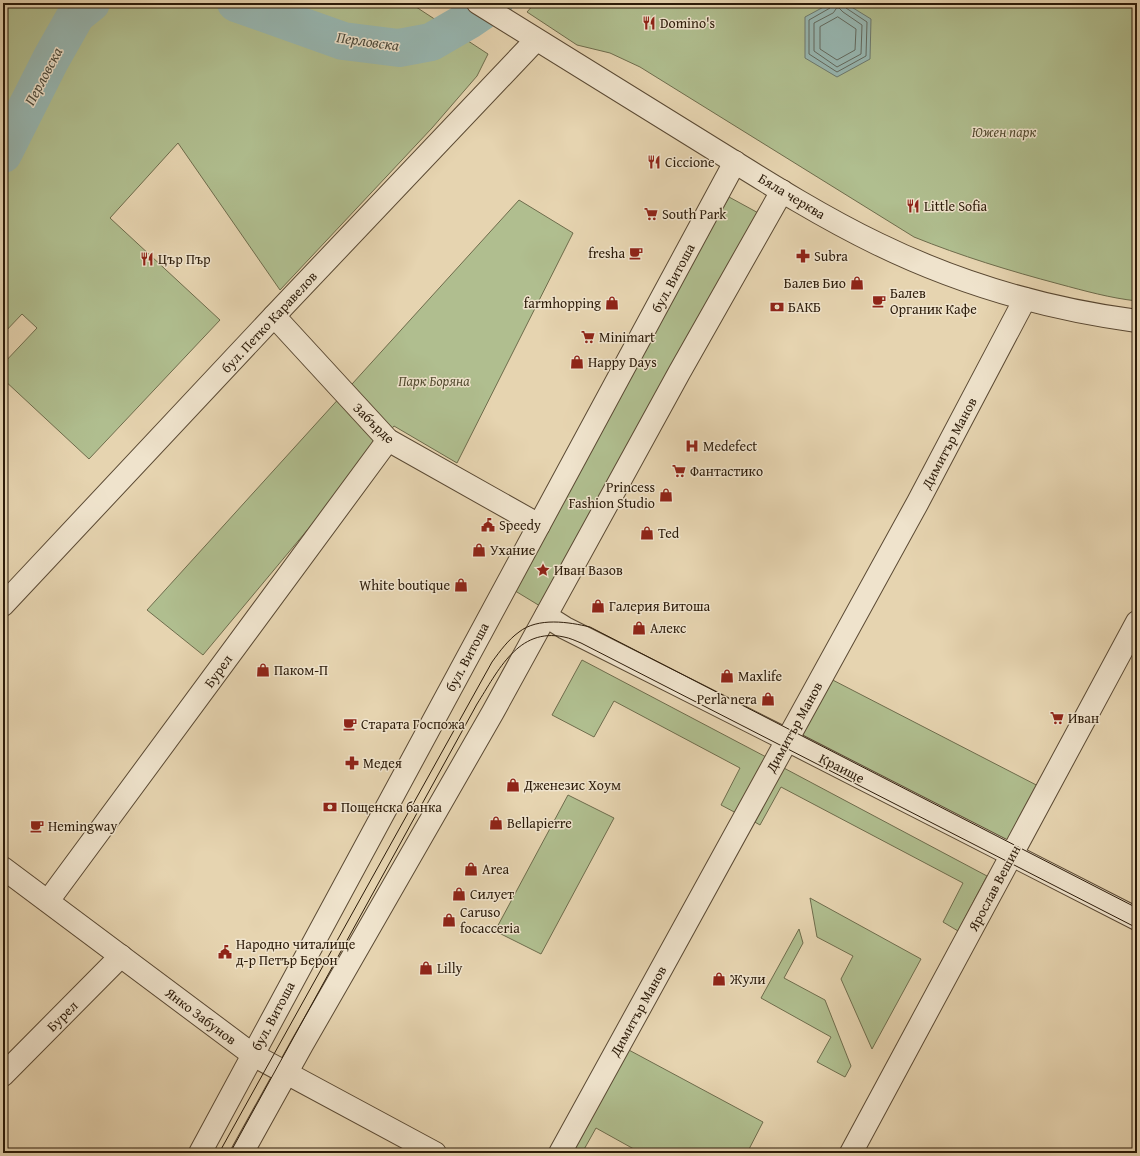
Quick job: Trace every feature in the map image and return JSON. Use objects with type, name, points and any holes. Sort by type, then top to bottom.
[{"type":"street","name":"Бяла черква","points":[[478,3],[782,191],[812,209],[878,244],[967,281],[1025,299],[1108,317],[1137,320]]},
{"type":"street","name":"бул. Петко Каравелов","points":[[3,605],[536,40]]},
{"type":"street","name":"бул. Витоша","points":[[200,1153],[735,162]]},
{"type":"street","points":[[242,1153],[493,712],[679,373],[782,191]]},
{"type":"street","name":"Димитър Манов","points":[[560,1153],[918,502],[1025,299]]},
{"type":"street","name":"Забърде","points":[[274,316],[388,440],[539,525]]},
{"type":"street","name":"Бурел","points":[[48,901],[388,440]]},
{"type":"street","name":"Краище","points":[[546,616],[572,631],[1137,919]]},
{"type":"street","name":"Ярослав Вешин","points":[[851,1153],[1137,622]]},
{"type":"street","name":"Янко Забунов","points":[[3,868],[253,1055],[435,1153]]},
{"type":"street","name":"Бурел","points":[[3,1075],[122,956]]},
{"type":"green space","points":[[3,3],[410,3],[488,54],[477,76],[432,128],[280,290],[178,143],[110,218],[220,320],[89,459],[3,379],[3,364],[37,328],[22,314],[3,334]]},
{"type":"green space","name":"Южен парк","points":[[535,3],[1137,3],[1137,301],[1098,294],[1022,274],[968,257],[914,237],[640,67],[610,53],[577,45],[527,12]]},
{"type":"green space","points":[[729,197],[762,215],[540,606],[512,589]]},
{"type":"green space","name":"Парк Боряна","points":[[519,200],[573,233],[457,463],[394,426],[203,655],[147,610]]},
{"type":"green space","points":[[582,660],[768,758],[738,814],[721,805],[740,768],[614,701],[594,737],[552,715]]},
{"type":"green space","points":[[823,675],[1046,790],[1016,846],[792,731]]},
{"type":"green space","points":[[782,767],[987,876],[958,931],[943,922],[963,883],[781,787],[760,825],[753,821]]},
{"type":"green space","points":[[568,795],[614,818],[541,954],[495,931]]},
{"type":"green space","points":[[810,898],[921,959],[872,1049],[841,979],[853,956],[817,937]]},
{"type":"green space","points":[[799,929],[803,943],[784,978],[825,1000],[851,1066],[845,1077],[817,1062],[831,1037],[761,998]]},
{"type":"green space","points":[[627,1049],[763,1122],[747,1153],[641,1153],[596,1128],[582,1153],[571,1153]]},
{"type":"water","points":[[831,3],[845,3],[871,19],[870,59],[837,77],[805,58],[805,17]]},
{"type":"waterway","name":"Перловска","points":[[3,154],[51,59],[76,15],[91,3]]},
{"type":"waterway","name":"Перловска","points":[[236,3],[343,41],[399,48],[431,42],[469,20],[494,3]]},
{"type":"tram line","points":[[219,1153],[492,662],[504,646],[515,635],[527,627],[535,624],[563,622],[590,627],[1137,908]]},
{"type":"tram line","points":[[230,1153],[477,704],[493,678],[511,654],[522,645],[534,639],[548,636],[564,637],[581,643],[1137,928]]},
{"type":"place","name":"Domino's","points":[[649,23]]},
{"type":"place","name":"Ciccione","points":[[654,162]]},
{"type":"place","name":"Little Sofia","points":[[913,206]]},
{"type":"place","name":"South Park","points":[[651,214]]},
{"type":"place","name":"fresha","points":[[636,253]]},
{"type":"place","name":"Subra","points":[[803,256]]},
{"type":"place","name":"Цър Пър","points":[[147,259]]},
{"type":"place","name":"Балев Био","points":[[857,283]]},
{"type":"place","name":"Балев Органик Кафе","points":[[879,301]]},
{"type":"place","name":"farmhopping","points":[[612,303]]},
{"type":"place","name":"БАКБ","points":[[777,307]]},
{"type":"place","name":"Minimart","points":[[588,337]]},
{"type":"place","name":"Happy Days","points":[[577,362]]},
{"type":"place","name":"Medefect","points":[[692,446]]},
{"type":"place","name":"Фантастико","points":[[679,471]]},
{"type":"place","name":"Princess Fashion Studio","points":[[666,495]]},
{"type":"place","name":"Speedy","points":[[488,525]]},
{"type":"place","name":"Ted","points":[[647,533]]},
{"type":"place","name":"Ухание","points":[[479,550]]},
{"type":"place","name":"Иван Вазов","points":[[543,570]]},
{"type":"place","name":"White boutique","points":[[461,585]]},
{"type":"place","name":"Галерия Витоша","points":[[598,606]]},
{"type":"place","name":"Алекс","points":[[639,628]]},
{"type":"place","name":"Паком-П","points":[[263,670]]},
{"type":"place","name":"Maxlife","points":[[727,676]]},
{"type":"place","name":"Perla nera","points":[[768,699]]},
{"type":"place","name":"Иван","points":[[1057,718]]},
{"type":"place","name":"Старата Госпожа","points":[[350,724]]},
{"type":"place","name":"Медея","points":[[352,763]]},
{"type":"place","name":"Дженезис Хоум","points":[[513,785]]},
{"type":"place","name":"Пощенска банка","points":[[330,807]]},
{"type":"place","name":"Bellapierre","points":[[496,823]]},
{"type":"place","name":"Hemingway","points":[[37,826]]},
{"type":"place","name":"Area","points":[[471,869]]},
{"type":"place","name":"Силует","points":[[459,894]]},
{"type":"place","name":"Caruso focacceria","points":[[449,920]]},
{"type":"place","name":"Народно читалище д-р Петър Берон","points":[[225,952]]},
{"type":"place","name":"Lilly","points":[[426,968]]},
{"type":"place","name":"Жули","points":[[719,979]]}]
